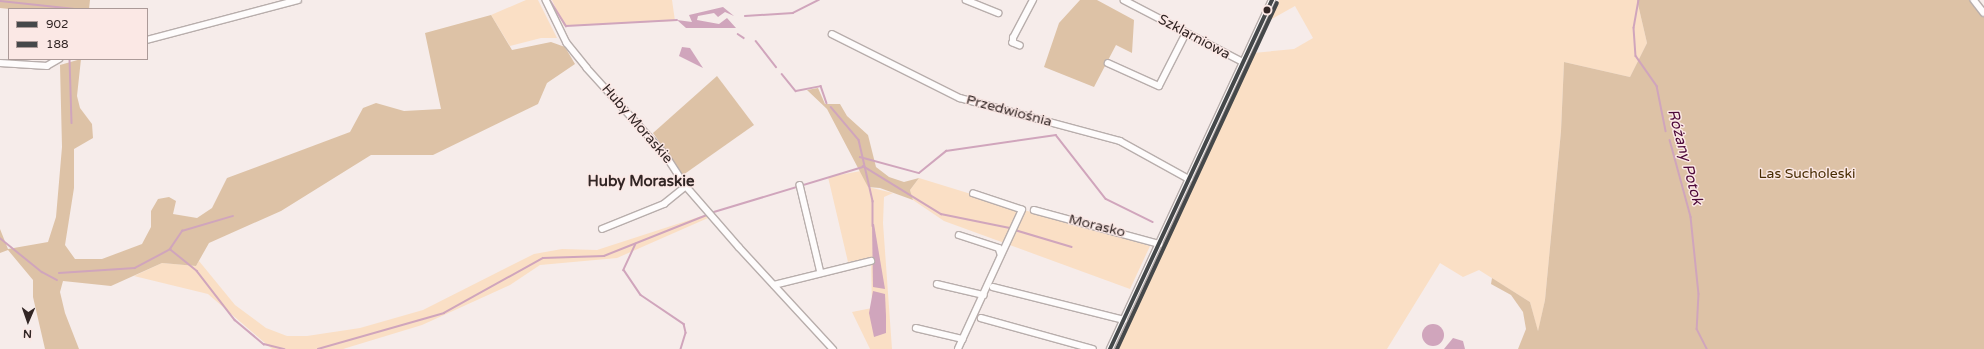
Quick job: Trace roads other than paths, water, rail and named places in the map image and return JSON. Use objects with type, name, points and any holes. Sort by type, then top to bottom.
[{"type":"street","points":[[148,40],[298,0]]},
{"type":"street","name":"Huby Moraskie","points":[[546,0],[567,43],[665,154],[686,186],[833,349]]},
{"type":"street","points":[[966,0],[998,13]]},
{"type":"street","points":[[1020,46],[1013,43],[1013,38],[1033,0]]},
{"type":"street","name":"Szklarniowa","points":[[1124,0],[1243,62]]},
{"type":"street","points":[[1110,349],[1272,0]]},
{"type":"street","points":[[1974,0],[1984,12]]},
{"type":"street","points":[[1108,63],[1159,86],[1186,33]]},
{"type":"street","name":"Przedwiośnia","points":[[832,34],[960,98],[1120,141],[1189,179]]},
{"type":"street","points":[[0,63],[47,66],[57,60]]},
{"type":"street","points":[[800,185],[821,273]]},
{"type":"street","points":[[602,229],[664,204],[686,186]]},
{"type":"street","points":[[958,349],[984,295],[1021,208],[974,194]]},
{"type":"street","name":"Morasko","points":[[1034,210],[1159,244]]},
{"type":"street","points":[[959,235],[999,248],[1001,254]]},
{"type":"street","points":[[774,285],[871,260]]},
{"type":"street","points":[[937,284],[984,295]]},
{"type":"street","points":[[993,287],[1124,320]]},
{"type":"street","points":[[981,318],[1093,349]]},
{"type":"street","points":[[916,328],[963,339]]},
{"type":"waterway","points":[[550,0],[566,26],[677,20]]},
{"type":"waterway","points":[[745,16],[793,13],[819,0]]},
{"type":"waterway","name":"Różany Potok","points":[[1639,0],[1634,28],[1636,56],[1657,86],[1666,131]]},
{"type":"waterway","points":[[0,1],[66,8]]},
{"type":"waterway","points":[[738,34],[744,38]]},
{"type":"waterway","points":[[756,41],[776,67]]},
{"type":"waterway","points":[[70,60],[72,123]]},
{"type":"waterway","points":[[782,74],[796,91],[821,86],[827,103]]},
{"type":"waterway","points":[[831,107],[859,140],[873,201],[873,226]]},
{"type":"waterway","points":[[860,157],[919,173],[946,151],[1056,135],[1106,199],[1153,222]]},
{"type":"waterway","name":"Różany Potok","points":[[1670,140],[1691,217],[1699,294],[1697,329],[1707,349]]},
{"type":"waterway","points":[[863,166],[941,214],[1010,228]]},
{"type":"waterway","points":[[714,212],[863,167]]},
{"type":"waterway","points":[[318,349],[444,313],[543,258],[604,256],[707,215]]},
{"type":"waterway","points":[[59,273],[135,268],[170,249],[182,231],[233,216]]},
{"type":"waterway","points":[[1015,230],[1072,247]]},
{"type":"waterway","points":[[0,238],[42,272],[57,280]]},
{"type":"waterway","points":[[636,244],[624,270],[641,295],[684,324],[686,333],[681,349]]},
{"type":"waterway","points":[[170,249],[197,271],[235,320],[264,344],[284,349]]},
{"type":"district","name":"Huby Moraskie","points":[[641,182]]},
{"type":"park label","name":"Las Sucholeski","points":[[1807,174]]}]
